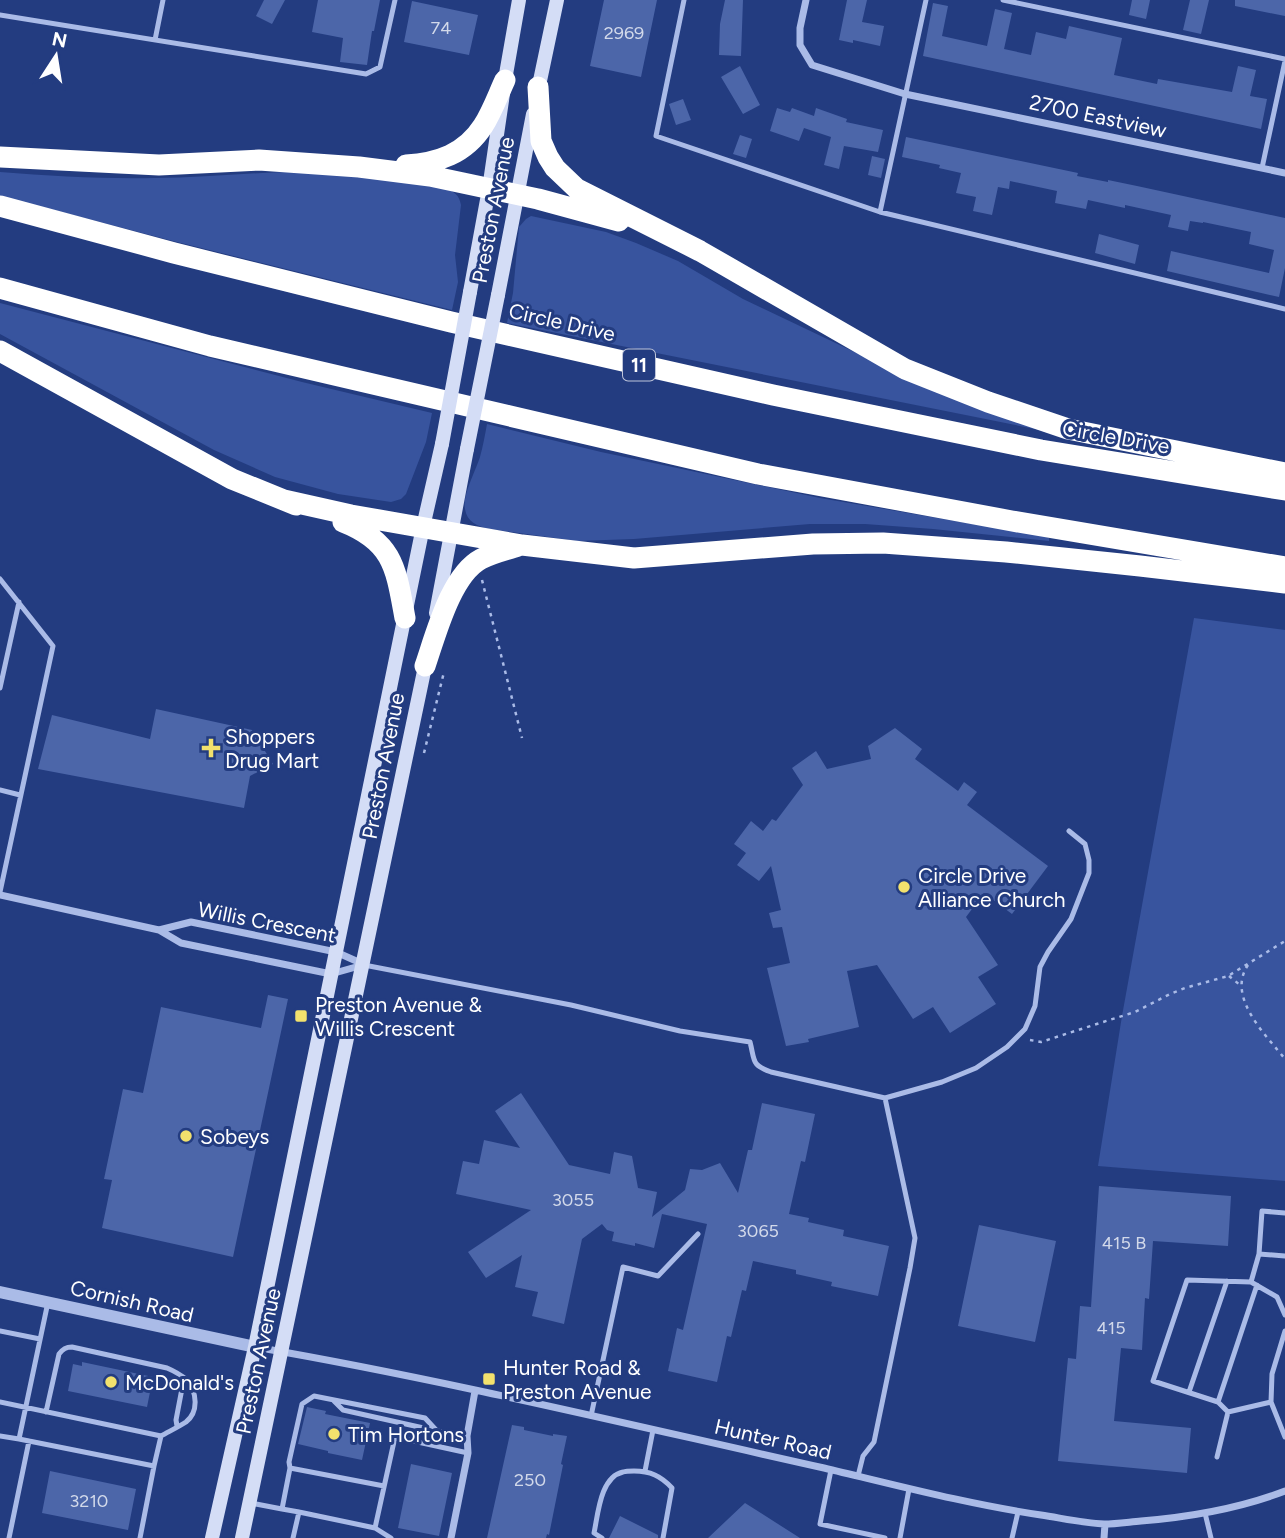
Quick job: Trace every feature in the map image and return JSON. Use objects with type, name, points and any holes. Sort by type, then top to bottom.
[{"type":"highway","points":[[359,167],[426,164],[451,155],[468,143],[484,124],[505,80]]},
{"type":"highway","points":[[538,87],[541,141],[555,167],[577,189],[700,251],[905,369],[988,402],[1068,429],[1285,473]]},
{"type":"highway","points":[[0,157],[159,165],[259,160],[359,167],[430,176],[567,206],[613,219],[700,251]]},
{"type":"highway","name":"Circle Drive","points":[[0,206],[174,253],[451,322],[773,395],[1041,450],[1285,489]]},
{"type":"highway","points":[[0,288],[210,346],[758,474],[1012,521],[1285,567]]},
{"type":"highway","points":[[0,351],[232,479],[366,532],[382,546],[393,566],[405,618]]},
{"type":"highway","points":[[284,500],[351,515],[522,545],[634,558],[813,544],[883,543],[1019,554],[1285,583]]},
{"type":"highway","points":[[425,666],[444,612],[469,567],[486,556],[522,545]]},
{"type":"main road","name":"Preston Avenue","points":[[212,1538],[255,1347],[442,444],[489,189],[519,0]]},
{"type":"main road","name":"Preston Avenue","points":[[243,1538],[371,934],[557,0]]},
{"type":"street","name":"2700 Eastview","points":[[806,0],[800,28],[800,45],[812,65],[905,94],[1285,173]]},
{"type":"street","name":"Willis Crescent","points":[[0,894],[159,930],[181,943],[331,974],[363,965]]},
{"type":"street","name":"Willis Crescent","points":[[159,930],[191,922],[336,952],[363,965]]},
{"type":"street","name":"Cornish Road","points":[[0,1292],[255,1347]]},
{"type":"street","name":"Hunter Road","points":[[255,1347],[591,1416],[1018,1512],[1105,1524],[1176,1518],[1223,1510],[1285,1491]]},
{"type":"street","points":[[451,1538],[468,1453],[467,1437],[475,1391]]},
{"type":"street","points":[[1104,1538],[1105,1524]]},
{"type":"lane","points":[[155,40],[163,0]]},
{"type":"lane","points":[[0,15],[366,74],[380,67],[395,0]]},
{"type":"lane","points":[[684,0],[656,136],[880,212],[1285,309]]},
{"type":"lane","points":[[880,212],[926,0]]},
{"type":"lane","points":[[1003,0],[1285,60],[1262,168]]},
{"type":"lane","points":[[0,579],[53,646],[0,894]]},
{"type":"lane","points":[[0,688],[19,602]]},
{"type":"lane","points":[[0,790],[20,795]]},
{"type":"lane","points":[[363,965],[571,1005],[680,1031],[750,1042],[759,1068],[885,1098],[942,1082],[976,1068],[1026,1029],[1035,1006],[1040,967],[1071,919],[1089,873],[1089,860],[1084,844],[1069,831]]},
{"type":"lane","points":[[858,1476],[863,1456],[874,1442],[915,1238],[885,1098]]},
{"type":"lane","points":[[1218,1402],[1254,1283],[1262,1211],[1285,1213]]},
{"type":"lane","points":[[591,1416],[623,1267],[658,1276],[698,1234]]},
{"type":"lane","points":[[1259,1254],[1285,1256]]},
{"type":"lane","points":[[1228,1412],[1218,1402],[1153,1381],[1186,1280],[1254,1283],[1277,1297],[1285,1297]]},
{"type":"lane","points":[[1189,1392],[1227,1281]]},
{"type":"lane","points":[[1277,1297],[1285,1315]]},
{"type":"lane","points":[[19,1439],[48,1302]]},
{"type":"lane","points":[[0,1331],[40,1339]]},
{"type":"lane","points":[[1285,1331],[1272,1374],[1271,1402],[1285,1437]]},
{"type":"lane","points":[[0,1402],[26,1407],[46,1412],[161,1436],[184,1423],[195,1409],[196,1401],[192,1387],[184,1378],[167,1368],[67,1347],[59,1354],[46,1412]]},
{"type":"lane","points":[[177,1426],[184,1378]]},
{"type":"lane","points":[[282,1509],[302,1404],[314,1396],[425,1418],[437,1431]]},
{"type":"lane","points":[[334,1400],[343,1410],[467,1437]]},
{"type":"lane","points":[[1228,1412],[1271,1402]]},
{"type":"lane","points":[[1217,1457],[1228,1412]]},
{"type":"lane","points":[[645,1471],[653,1430]]},
{"type":"lane","points":[[0,1436],[154,1466]]},
{"type":"lane","points":[[140,1538],[161,1436]]},
{"type":"lane","points":[[375,1528],[395,1437],[468,1453]]},
{"type":"lane","points":[[9,1538],[29,1441]]},
{"type":"lane","points":[[290,1468],[383,1486]]},
{"type":"lane","points":[[831,1470],[820,1524],[885,1538]]},
{"type":"lane","points":[[602,1538],[594,1533],[602,1493],[610,1479],[621,1472],[645,1471],[662,1477],[672,1488],[663,1538]]},
{"type":"lane","points":[[900,1538],[909,1489]]},
{"type":"lane","points":[[250,1503],[375,1528],[391,1538]]},
{"type":"lane","points":[[293,1538],[299,1512]]},
{"type":"lane","points":[[1012,1538],[1018,1512]]},
{"type":"lane","points":[[1205,1513],[1211,1538]]},
{"type":"path","points":[[479,570],[522,738]]},
{"type":"path","points":[[1016,1038],[1041,1042],[1135,1012],[1185,988],[1228,976],[1285,941]]},
{"type":"path","points":[[1249,964],[1240,985],[1249,1012],[1285,1059]]},
{"type":"path","points":[[1228,976],[1240,985]]},
{"type":"shaded area","points":[[0,172],[135,178],[325,172],[386,178],[446,189],[456,194],[461,205],[455,255],[458,282],[452,310],[0,196]]},
{"type":"shaded area","points":[[531,216],[606,232],[636,243],[678,261],[743,299],[909,378],[1050,432],[507,323],[513,293],[519,227]]},
{"type":"shaded area","points":[[0,303],[432,413],[426,442],[406,494],[391,502],[338,494],[275,477],[214,450],[0,334]]},
{"type":"shaded area","points":[[487,424],[601,452],[820,498],[1043,536],[1049,538],[1049,541],[865,524],[810,524],[634,539],[577,541],[489,529],[470,520],[465,504]]},
{"type":"shaded area","points":[[1194,618],[1285,630],[1285,1181],[1098,1166],[1122,1016]]},
{"type":"building","points":[[264,0],[285,0],[272,24],[256,16]]},
{"type":"building","points":[[318,0],[380,0],[367,65],[340,62],[343,38],[312,32]]},
{"type":"building","points":[[604,0],[657,0],[641,77],[590,66]]},
{"type":"building","points":[[725,0],[743,0],[741,56],[719,55],[720,24]]},
{"type":"building","points":[[847,0],[867,0],[862,22],[884,26],[880,46],[839,40]]},
{"type":"building","points":[[1132,0],[1150,0],[1146,19],[1129,15]]},
{"type":"building","points":[[1190,0],[1209,0],[1201,34],[1183,30]]},
{"type":"building","points":[[1235,0],[1285,0],[1285,16],[1235,6]]},
{"type":"building","points":[[412,1],[478,15],[469,55],[404,42]]},
{"type":"building","points":[[933,3],[948,6],[942,36],[987,46],[995,9],[1012,13],[1004,49],[1031,55],[1036,32],[1066,39],[1069,26],[1122,38],[1114,75],[1157,84],[1158,79],[1232,92],[1238,66],[1256,70],[1250,96],[1267,99],[1261,129],[923,56]]},
{"type":"building","points":[[740,66],[760,105],[743,114],[721,77]]},
{"type":"building","points":[[683,99],[691,120],[676,125],[669,104]]},
{"type":"building","points":[[777,108],[790,112],[792,108],[814,116],[816,108],[847,119],[846,122],[883,130],[878,152],[844,146],[839,169],[824,165],[831,137],[804,128],[799,141],[770,131]]},
{"type":"building","points":[[740,135],[752,139],[746,158],[733,154]]},
{"type":"building","points":[[906,137],[1078,173],[1077,176],[1108,180],[1285,218],[1285,268],[1279,297],[1167,271],[1171,251],[1269,273],[1274,250],[1249,244],[1251,232],[1190,221],[1188,231],[1168,227],[1171,215],[1088,200],[1086,209],[1055,203],[1057,191],[1010,181],[1009,189],[998,187],[992,215],[973,211],[976,197],[956,193],[961,173],[939,168],[940,165],[902,157]]},
{"type":"building","points":[[872,156],[885,159],[881,178],[868,175]]},
{"type":"building","points":[[1099,234],[1139,245],[1135,264],[1095,253]]},
{"type":"building","points":[[156,709],[252,730],[273,764],[250,776],[244,808],[38,769],[52,715],[150,739]]},
{"type":"building","name":"Circle Drive Alliance Church","points":[[895,728],[922,749],[915,759],[958,791],[964,782],[977,792],[967,805],[1048,866],[1012,914],[984,893],[966,917],[998,965],[978,977],[996,1004],[950,1033],[933,1007],[913,1019],[877,965],[847,971],[859,1027],[786,1046],[767,968],[790,963],[782,927],[773,928],[769,913],[781,910],[771,866],[759,881],[737,865],[746,853],[734,844],[751,821],[763,831],[772,819],[776,821],[803,785],[792,768],[816,751],[827,769],[871,759],[868,746]]},
{"type":"building","name":"Sobeys","points":[[268,995],[288,999],[233,1257],[102,1228],[112,1180],[104,1179],[123,1089],[143,1093],[161,1007],[261,1028]]},
{"type":"building","points":[[521,1093],[569,1165],[610,1174],[614,1152],[632,1156],[638,1188],[657,1192],[652,1217],[685,1190],[690,1169],[702,1170],[720,1163],[738,1193],[748,1150],[752,1150],[762,1103],[815,1114],[805,1162],[801,1161],[789,1214],[809,1218],[808,1222],[844,1230],[843,1236],[889,1246],[878,1296],[831,1286],[832,1282],[796,1274],[796,1270],[753,1261],[746,1291],[742,1290],[731,1337],[727,1336],[717,1382],[668,1371],[677,1328],[683,1330],[707,1224],[662,1214],[654,1248],[612,1241],[614,1232],[607,1230],[602,1224],[582,1239],[564,1324],[532,1316],[538,1292],[515,1287],[522,1255],[486,1278],[468,1252],[531,1210],[456,1194],[463,1161],[479,1164],[484,1140],[520,1148],[495,1111]]},
{"type":"building","points":[[1099,1186],[1231,1196],[1228,1246],[1153,1241],[1149,1299],[1145,1298],[1142,1350],[1121,1348],[1114,1421],[1191,1428],[1187,1473],[1058,1461],[1068,1358],[1076,1359],[1080,1306],[1091,1307]]},
{"type":"building","points":[[979,1225],[1056,1241],[1035,1342],[958,1326]]},
{"type":"building","name":"McDonald's","points":[[82,1362],[153,1377],[147,1407],[68,1391],[73,1364],[82,1366]]},
{"type":"building","name":"Tim Hortons","points":[[307,1407],[326,1411],[325,1414],[370,1423],[362,1460],[298,1444]]},
{"type":"building","points":[[512,1425],[553,1436],[567,1436],[549,1535],[547,1534],[546,1538],[487,1538]]},
{"type":"building","points":[[411,1464],[452,1473],[439,1536],[398,1528]]},
{"type":"building","points":[[50,1471],[136,1489],[128,1530],[42,1513]]},
{"type":"building","points":[[745,1503],[800,1538],[708,1538]]},
{"type":"building","points":[[620,1516],[658,1535],[658,1538],[609,1538]]},
{"type":"place","name":"Shoppers Drug Mart","points":[[211,748]]},
{"type":"place","name":"Circle Drive Alliance Church","points":[[904,887]]},
{"type":"place","name":"Preston Avenue & Willis Crescent","points":[[301,1016]]},
{"type":"place","name":"Sobeys","points":[[186,1136]]},
{"type":"place","name":"Hunter Road & Preston Avenue","points":[[489,1379]]},
{"type":"place","name":"McDonald's","points":[[111,1382]]},
{"type":"place","name":"Tim Hortons","points":[[334,1434]]}]
